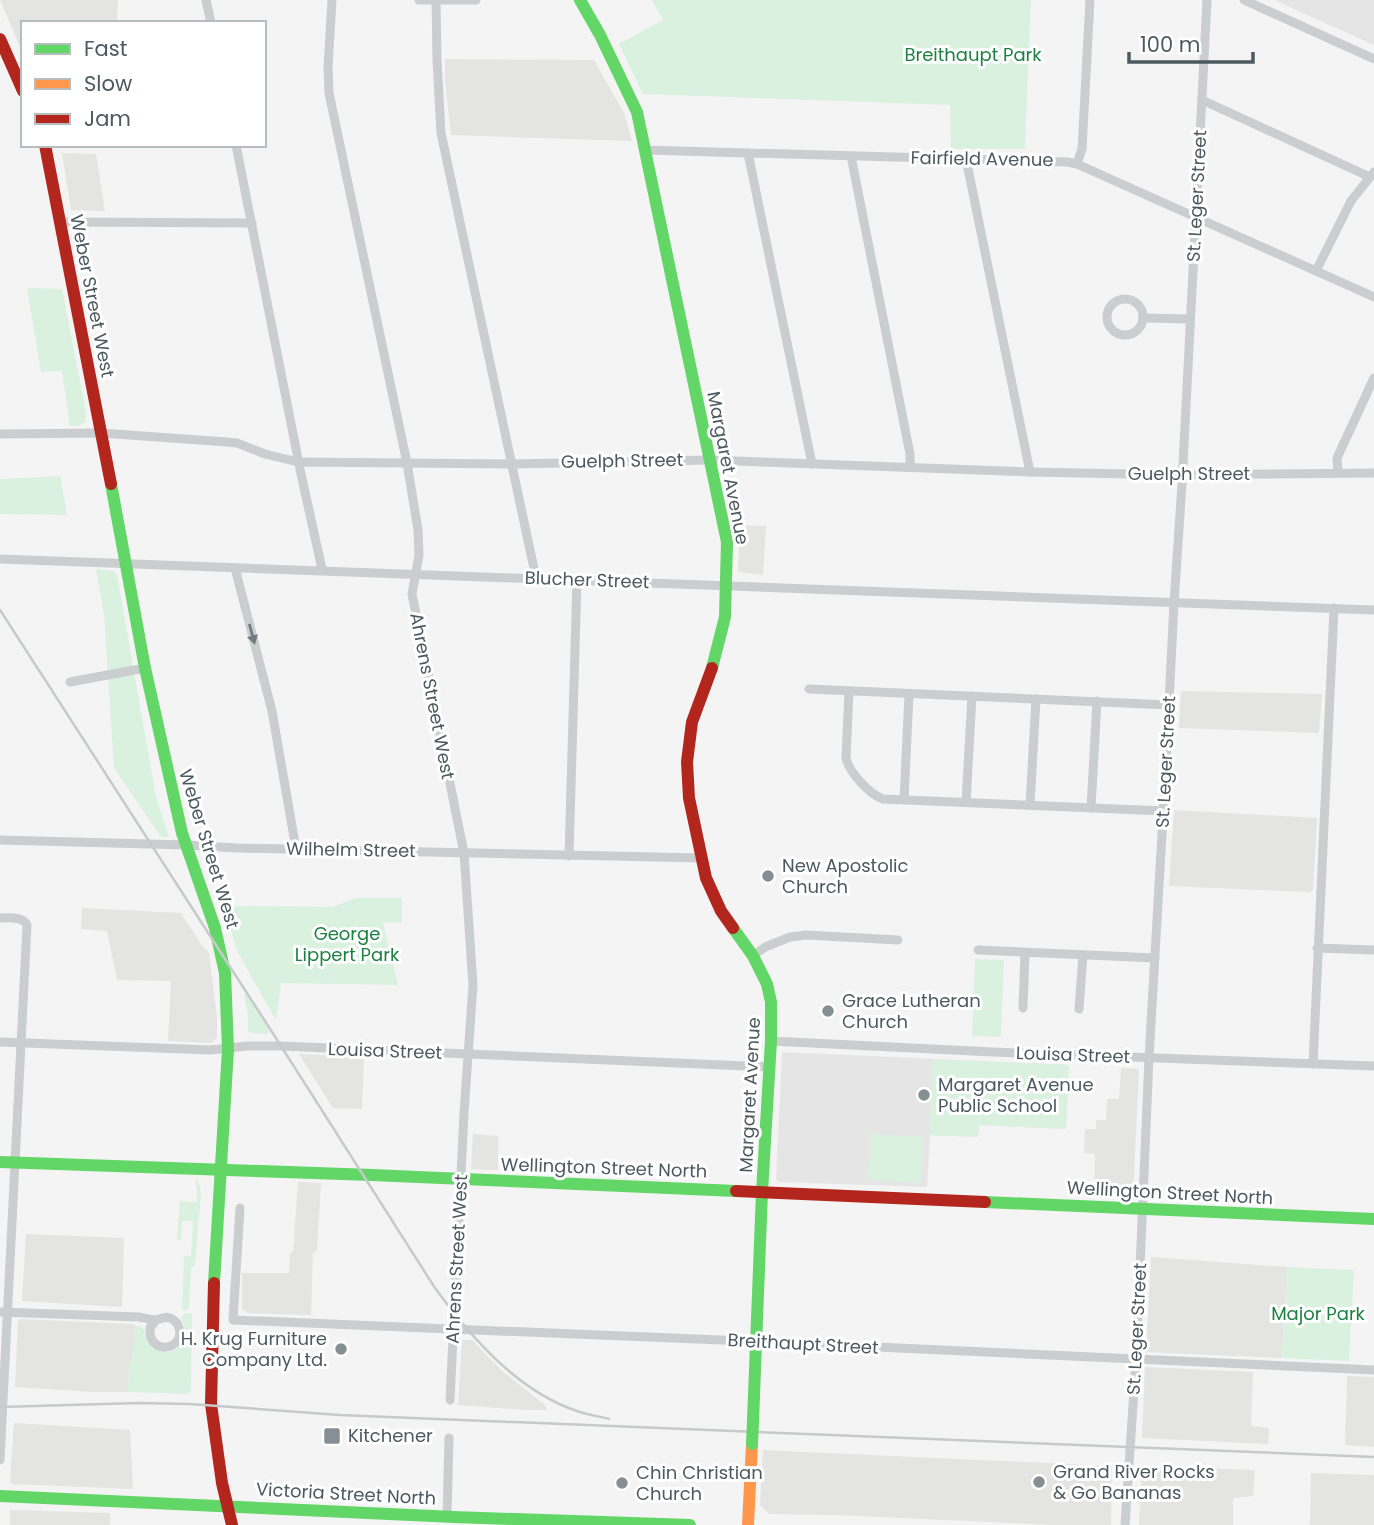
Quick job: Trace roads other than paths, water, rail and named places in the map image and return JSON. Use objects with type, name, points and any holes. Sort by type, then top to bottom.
[{"type":"street","points":[[206,0],[211,21]]},
{"type":"street","name":"Ahrens Street West","points":[[332,0],[328,67],[330,93],[407,463],[418,530],[419,555],[412,594],[464,853],[473,985],[460,1180],[450,1400]]},
{"type":"street","points":[[419,0],[476,0]]},
{"type":"street","points":[[436,0],[442,133],[536,578]]},
{"type":"street","name":"Margaret Avenue","points":[[580,0],[637,112],[727,542],[723,626],[711,670],[692,722],[687,762],[689,798],[706,878],[721,911],[753,956],[767,984],[771,1002],[748,1525]]},
{"type":"street","points":[[1077,164],[1082,149],[1090,0]]},
{"type":"street","name":"St. Leger Street","points":[[1125,1525],[1136,1360],[1154,958],[1207,0]]},
{"type":"street","points":[[1244,0],[1374,59]]},
{"type":"street","points":[[0,39],[21,86]]},
{"type":"street","points":[[1202,100],[1372,174],[1351,201],[1316,271]]},
{"type":"street","name":"Weber Street West","points":[[45,147],[145,668],[177,815],[211,915],[222,962],[228,1049],[214,1260],[212,1404],[215,1440],[232,1525]]},
{"type":"street","points":[[236,147],[298,462],[322,569]]},
{"type":"street","name":"Fairfield Avenue","points":[[645,150],[1077,164],[1374,297]]},
{"type":"street","points":[[748,153],[812,464]]},
{"type":"street","points":[[851,156],[910,454],[910,467]]},
{"type":"street","points":[[966,159],[1030,472]]},
{"type":"street","points":[[60,222],[252,223]]},
{"type":"street","points":[[1126,299],[1135,302],[1141,309],[1143,318],[1140,327],[1133,333],[1124,335],[1114,332],[1108,325],[1106,316],[1109,307],[1116,300],[1126,299]]},
{"type":"street","points":[[1143,318],[1190,318]]},
{"type":"street","points":[[1338,472],[1337,458],[1374,378]]},
{"type":"street","name":"Guelph Street","points":[[0,434],[101,433],[237,443],[265,454],[298,462],[511,464],[708,460],[1182,475],[1374,473]]},
{"type":"street","name":"Blucher Street","points":[[0,559],[1374,610]]},
{"type":"street","points":[[235,568],[272,711],[296,849]]},
{"type":"street","points":[[569,856],[577,580]]},
{"type":"street","points":[[1313,1064],[1334,608]]},
{"type":"street","points":[[70,682],[145,668]]},
{"type":"street","points":[[808,689],[1169,705]]},
{"type":"street","points":[[849,691],[846,758],[848,766],[875,796],[883,799],[1164,811]]},
{"type":"street","points":[[904,800],[909,694]]},
{"type":"street","points":[[966,802],[972,696]]},
{"type":"street","points":[[1030,805],[1036,699]]},
{"type":"street","points":[[1091,808],[1097,701]]},
{"type":"street","name":"Wilhelm Street","points":[[0,840],[702,858]]},
{"type":"street","points":[[0,918],[20,919],[27,925],[4,1312],[0,1460]]},
{"type":"street","points":[[753,956],[765,947],[790,937],[806,935],[898,940]]},
{"type":"street","points":[[1317,948],[1374,950]]},
{"type":"street","points":[[978,950],[1154,958]]},
{"type":"street","points":[[1023,1008],[1025,953]]},
{"type":"street","points":[[1079,1009],[1083,955]]},
{"type":"street","name":"Louisa Street","points":[[771,1041],[1374,1066]]},
{"type":"street","name":"Louisa Street","points":[[0,1042],[210,1050],[281,1046],[770,1067]]},
{"type":"street","name":"Wellington Street North","points":[[0,1162],[1374,1219]]},
{"type":"street","name":"Breithaupt Street","points":[[240,1208],[233,1320],[1374,1370]]},
{"type":"street","points":[[4,1312],[139,1317],[156,1320]]},
{"type":"street","points":[[447,1516],[449,1438]]},
{"type":"street","name":"Victoria Street North","points":[[0,1496],[227,1506],[410,1520],[447,1516],[484,1521],[690,1525]]},
{"type":"railway","points":[[0,610],[435,1288],[480,1343],[515,1376],[555,1402],[609,1419]]},
{"type":"railway","points":[[0,1407],[190,1404],[340,1415],[1374,1457]]},
{"type":"place","name":"New Apostolic Church","points":[[768,876]]},
{"type":"place","name":"Grace Lutheran Church","points":[[828,1011]]},
{"type":"place","name":"Margaret Avenue Public School","points":[[924,1095]]},
{"type":"place","name":"H. Krug Furniture Company Ltd.","points":[[341,1349]]},
{"type":"place","name":"Kitchener","points":[[332,1436]]},
{"type":"place","name":"Grand River Rocks & Go Bananas","points":[[1039,1482]]},
{"type":"place","name":"Chin Christian Church","points":[[622,1483]]},
{"type":"park label","name":"Breithaupt Park","points":[[973,55]]},
{"type":"park label","name":"George Lippert Park","points":[[347,944]]},
{"type":"park label","name":"Major Park","points":[[1318,1314]]}]
